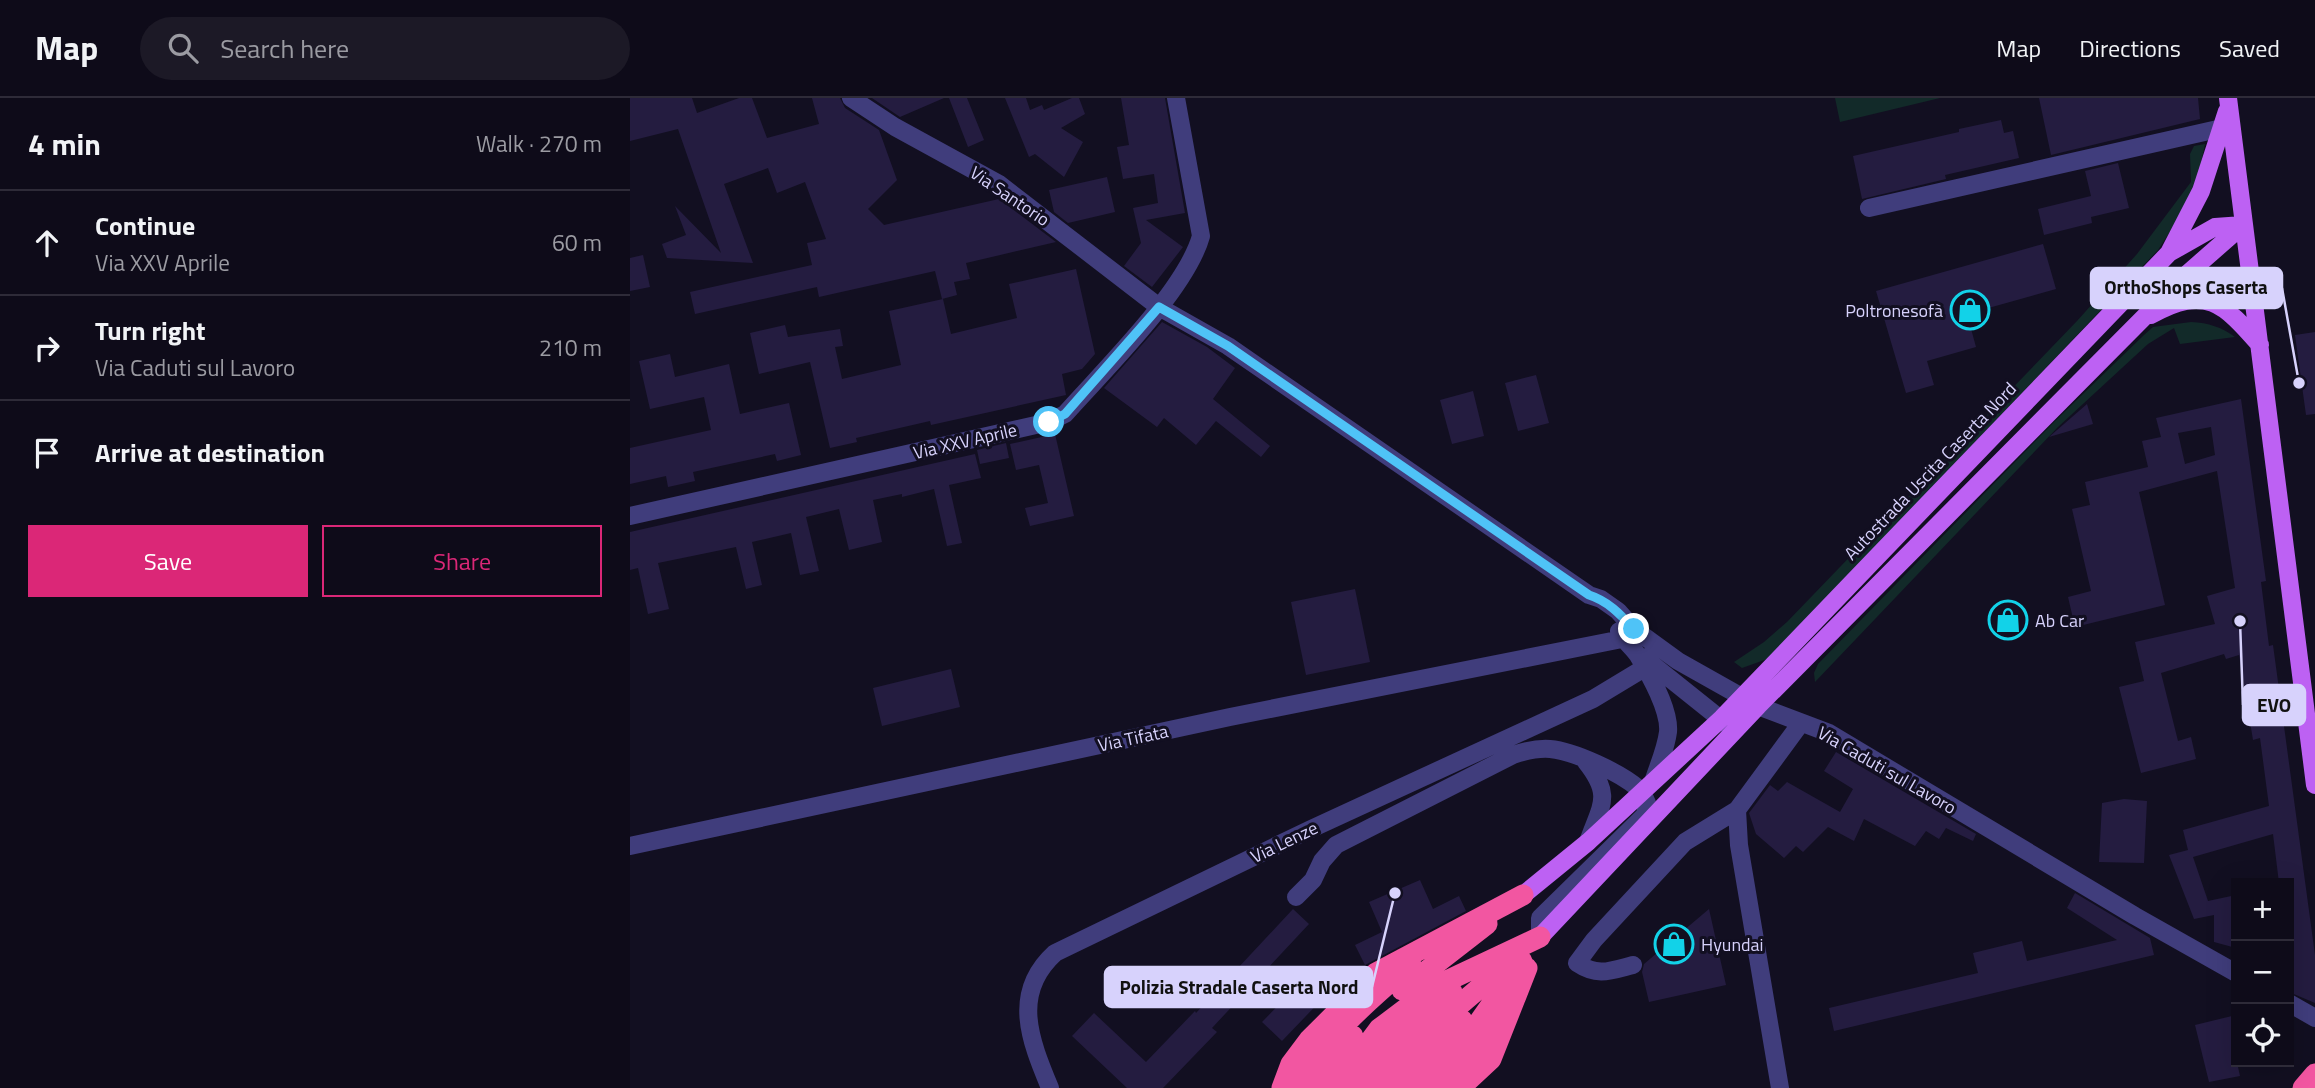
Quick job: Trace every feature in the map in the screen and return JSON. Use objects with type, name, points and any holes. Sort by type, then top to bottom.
[{"type":"highway","points":[[1282,1088],[1291,1064],[1309,1040],[1376,973],[1523,895]]},
{"type":"highway","points":[[1300,1088],[1310,1067],[1358,1009],[1411,964],[1523,895]]},
{"type":"highway","points":[[1315,1088],[1368,1018],[1523,895]]},
{"type":"highway","points":[[1335,1088],[1379,1029],[1436,986],[1540,937]]},
{"type":"highway","points":[[1351,1088],[1392,1041],[1443,997],[1540,937]]},
{"type":"highway","points":[[1371,1088],[1403,1053],[1540,937]]},
{"type":"highway","points":[[1393,1088],[1540,937]]},
{"type":"highway","points":[[1416,1088],[1472,1032],[1540,937]]},
{"type":"highway","points":[[1437,1088],[1481,1046],[1540,937]]},
{"type":"highway","points":[[1460,1088],[1491,1059],[1540,937]]},
{"type":"highway","points":[[2303,1088],[2315,1074]]},
{"type":"main road","points":[[2228,102],[2226,127],[2260,345],[2315,785]]},
{"type":"main road","points":[[2169,253],[2201,191],[2226,127]]},
{"type":"main road","points":[[2169,253],[2215,227],[2243,225]]},
{"type":"main road","name":"Autostrada Uscita Caserta Nord","points":[[1523,895],[1588,842],[1647,785],[1732,716],[1758,706],[2139,321],[2195,266],[2243,225]]},
{"type":"main road","name":"Autostrada Uscita Caserta Nord","points":[[1540,937],[1668,803],[1732,716],[2169,253]]},
{"type":"main road","points":[[2139,321],[2166,306],[2198,298],[2223,306],[2260,345]]},
{"type":"street","name":"Via Santorio","points":[[851,98],[895,127],[999,184],[1159,307]]},
{"type":"street","name":"Via XXV Aprile","points":[[630,516],[1049,422],[1065,414],[1159,307],[1196,251],[1201,236],[1176,98]]},
{"type":"street","points":[[1869,208],[2226,127]]},
{"type":"street","name":"Via Caduti sul Lavoro","points":[[1159,307],[1228,346],[1589,595],[1610,605],[1630,640],[1672,668],[1722,686],[1732,716],[1758,706],[1829,733],[2135,916],[2231,970]]},
{"type":"street","points":[[1540,937],[1540,918],[1645,815],[1647,785],[1668,730],[1665,710],[1646,667],[1630,640]]},
{"type":"street","name":"Via Tifata","points":[[630,846],[1230,717],[1630,640]]},
{"type":"street","name":"Via Lenze","points":[[1049,1088],[1035,1047],[1028,995],[1033,980],[1055,953],[1324,823],[1592,699],[1646,667]]},
{"type":"street","points":[[1672,668],[1732,716]]},
{"type":"street","points":[[1633,965],[1606,972],[1590,971],[1577,963],[1594,940],[1685,842],[1737,810],[1801,723]]},
{"type":"street","points":[[1296,897],[1313,880],[1322,861],[1336,845],[1529,749],[1566,752],[1619,776],[1647,785]]},
{"type":"street","points":[[1584,760],[1597,776],[1603,790],[1603,800],[1588,842]]},
{"type":"street","points":[[1737,810],[1739,845],[1780,1088]]},
{"type":"street","points":[[2291,1004],[2315,1018]]},
{"type":"green space","points":[[1835,98],[1940,98],[1840,122]]},
{"type":"green space","points":[[2205,144],[2197,183],[2158,250],[1770,658],[1742,668],[1734,662],[1764,642],[1787,622],[2077,321],[2137,254],[2191,182],[2190,154],[2194,146]]},
{"type":"green space","points":[[2191,322],[2214,326],[2235,337],[2180,344],[2174,328],[2148,344],[2058,427],[1815,682],[1814,673],[1818,664],[2055,421],[2144,335],[2153,327]]},
{"type":"building","points":[[630,98],[692,98],[697,113],[739,98],[752,98],[767,138],[819,124],[812,98],[840,98],[845,108],[879,130],[897,180],[868,209],[884,225],[999,199],[1056,242],[966,263],[970,279],[954,282],[957,295],[942,299],[935,271],[819,297],[817,287],[695,314],[690,292],[812,265],[807,243],[826,239],[805,182],[777,193],[768,168],[724,184],[753,263],[667,258],[662,244],[686,235],[675,206],[721,253],[678,129],[630,141]]},
{"type":"building","points":[[872,98],[944,98],[900,117]]},
{"type":"building","points":[[949,98],[967,98],[984,140],[968,147]]},
{"type":"building","points":[[1005,98],[1026,98],[1030,110],[1042,105],[1044,110],[1072,98],[1079,98],[1085,114],[1061,128],[1083,142],[1064,177],[1035,154],[1029,157]]},
{"type":"building","points":[[1121,98],[1165,98],[1185,213],[1146,220],[1183,247],[1152,287],[1124,266],[1141,243],[1133,208],[1158,203],[1154,174],[1123,179],[1117,147],[1129,145]]},
{"type":"building","points":[[2039,98],[2198,98],[2200,119],[2051,155]]},
{"type":"building","points":[[2001,120],[2004,133],[2013,131],[2019,158],[1945,175],[1946,179],[1862,199],[1853,156]]},
{"type":"building","points":[[2118,163],[2129,208],[2091,217],[2092,223],[2044,235],[2038,209],[2091,196],[2085,171]]},
{"type":"building","points":[[1107,177],[1115,212],[1068,223],[1054,212],[1049,190]]},
{"type":"building","points":[[2043,244],[2056,289],[1967,314],[1976,347],[1927,361],[1934,385],[1906,393],[1876,291]]},
{"type":"building","points":[[643,255],[650,287],[630,291],[630,258]]},
{"type":"building","points":[[1076,269],[1095,354],[1082,369],[1062,374],[1066,395],[931,425],[930,421],[856,438],[857,442],[830,448],[810,362],[759,374],[750,333],[785,325],[788,337],[840,329],[843,346],[835,347],[842,379],[901,365],[889,311],[943,299],[951,334],[1017,318],[1009,284]]},
{"type":"building","points":[[1162,322],[1207,347],[1235,368],[1213,399],[1270,446],[1261,457],[1216,421],[1196,445],[1164,418],[1157,427],[1104,388]]},
{"type":"building","points":[[2315,332],[2315,414],[2306,415],[2295,335]]},
{"type":"building","points":[[670,354],[675,377],[729,364],[740,414],[789,403],[801,455],[777,461],[775,454],[693,472],[695,481],[668,487],[666,476],[630,484],[630,448],[711,430],[704,397],[650,409],[639,361]]},
{"type":"building","points":[[1536,375],[1549,423],[1518,431],[1505,383]]},
{"type":"building","points":[[1473,391],[1484,436],[1452,444],[1440,400]]},
{"type":"building","points":[[2241,399],[2266,581],[2261,582],[2269,646],[2273,645],[2315,955],[2315,1003],[2294,994],[2294,878],[2278,878],[2273,834],[2193,857],[2208,901],[2231,896],[2231,947],[2214,942],[2214,915],[2194,919],[2169,855],[2188,850],[2183,830],[2269,806],[2260,738],[2253,740],[2239,655],[2226,659],[2224,654],[2161,673],[2178,741],[2191,737],[2196,759],[2141,773],[2119,687],[2144,681],[2135,642],[2215,624],[2207,596],[2235,588],[2217,471],[2139,492],[2165,605],[2075,627],[2068,597],[2091,591],[2072,509],[2090,505],[2085,482],[2148,467],[2142,441],[2161,437],[2156,418]],"holes":[[[2211,427],[2215,455],[2185,464],[2178,433]]]},
{"type":"building","points":[[2087,404],[2093,424],[2049,437]]},
{"type":"building","points":[[1055,434],[1074,516],[1030,526],[1025,508],[1048,503],[1039,465],[1016,470],[1010,444]]},
{"type":"building","points":[[1006,443],[1009,458],[980,464],[977,450]]},
{"type":"building","points":[[975,454],[981,478],[949,485],[962,543],[947,546],[934,489],[902,497],[902,494],[873,500],[882,542],[849,550],[839,509],[806,517],[819,571],[800,575],[791,533],[752,542],[762,585],[746,589],[736,547],[658,563],[669,609],[648,614],[638,568],[630,570],[630,532]]},
{"type":"building","points":[[1355,589],[1370,662],[1306,675],[1291,602]]},
{"type":"building","points":[[951,669],[960,707],[882,726],[873,688]]},
{"type":"building","points":[[1836,752],[1976,834],[1973,841],[1946,828],[1939,839],[1926,831],[1915,846],[1864,819],[1854,841],[1828,827],[1803,852],[1796,846],[1784,858],[1756,834],[1749,813],[1770,785],[1778,791],[1787,782],[1840,812],[1853,789],[1824,771]]},
{"type":"building","points":[[2124,799],[2147,801],[2144,863],[2099,862],[2102,803]]},
{"type":"building","points":[[1420,880],[1433,909],[1459,896],[1466,911],[1365,965],[1355,945],[1382,932],[1369,902]]},
{"type":"building","points":[[2075,893],[2150,938],[2154,955],[1834,1031],[1829,1008],[1978,973],[1973,953],[2022,941],[2027,961],[2117,940],[2067,908]]},
{"type":"building","points":[[1293,909],[1309,924],[1212,1028],[1217,1032],[1163,1088],[1127,1088],[1072,1036],[1094,1013],[1146,1062],[1195,1011],[1196,1013]]},
{"type":"building","points":[[1709,909],[1726,985],[1649,1002],[1642,972],[1644,964]]},
{"type":"building","points":[[1310,973],[1329,992],[1282,1041],[1262,1022]]},
{"type":"building","points":[[2231,1016],[2231,1067],[2238,1067],[2240,1076],[2209,1082],[2195,1025]]},
{"type":"place","name":"Poltronesofà","points":[[1970,310]]},
{"type":"place","name":"OrthoShops Caserta","points":[[2299,383]]},
{"type":"place","name":"Ab Car","points":[[2008,620]]},
{"type":"place","name":"EVO","points":[[2240,621]]},
{"type":"place","name":"Polizia Stradale Caserta Nord","points":[[1395,893]]},
{"type":"place","name":"Hyundai","points":[[1674,944]]},
{"type":"route","points":[[1049,422],[1065,414],[1159,307],[1228,346],[1589,595],[1601,599],[1618,611],[1634,629]]}]
